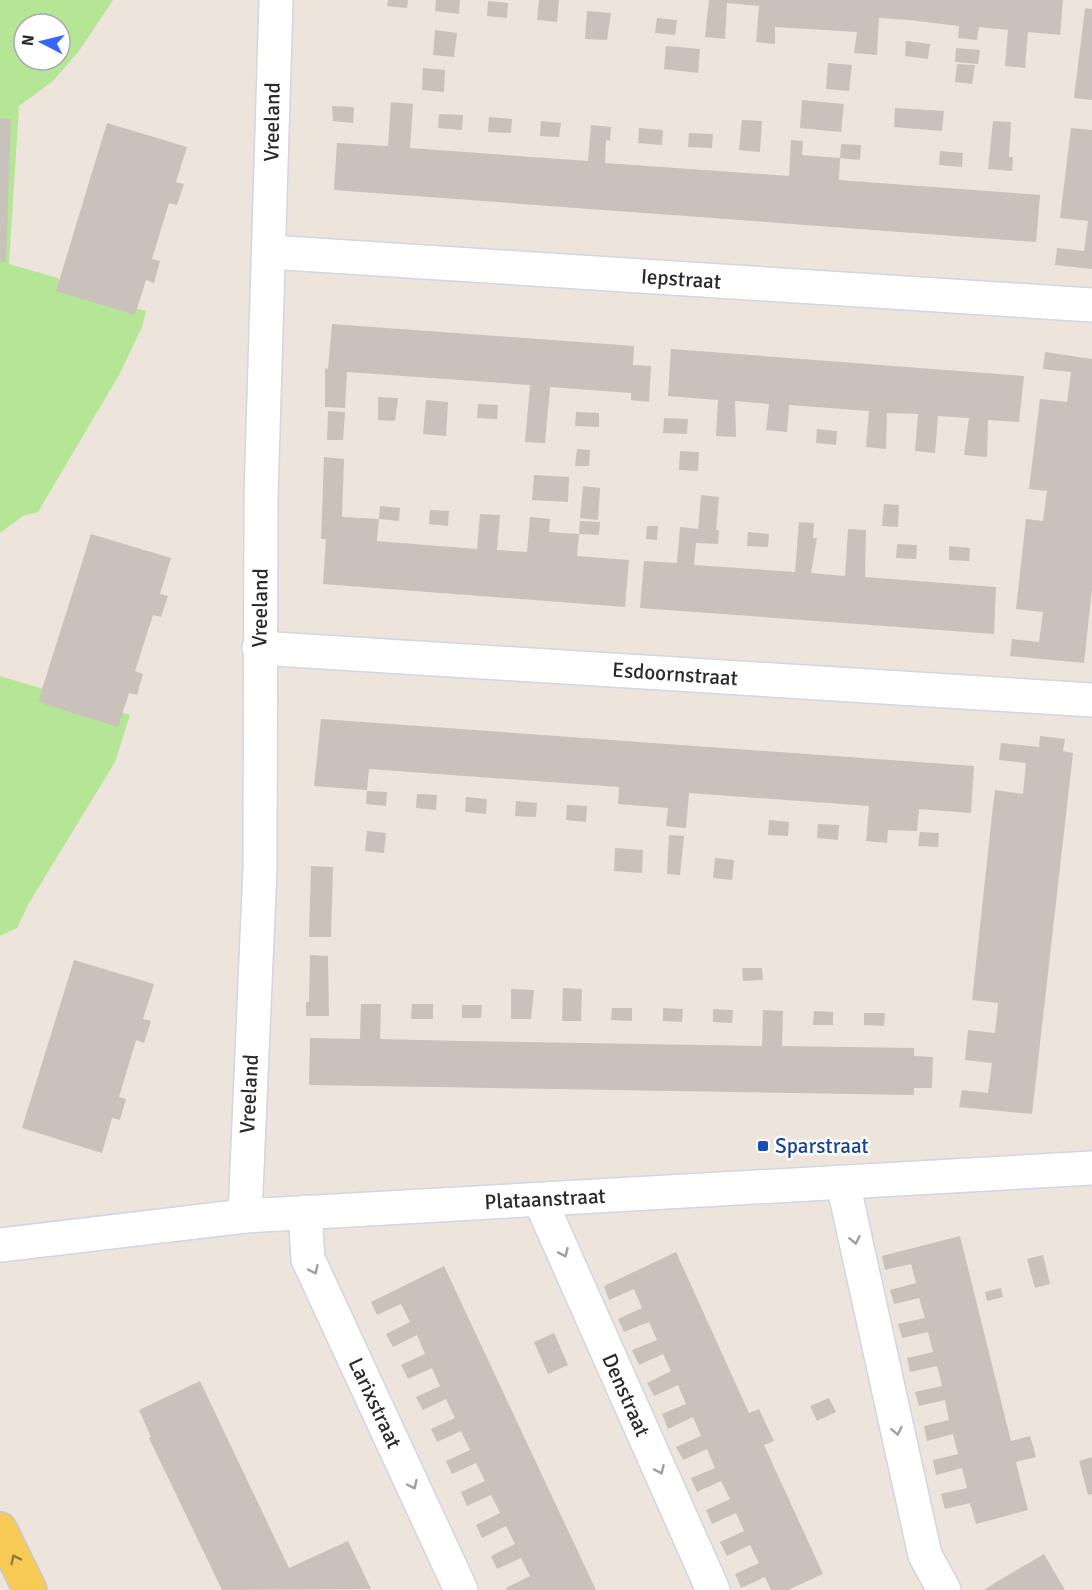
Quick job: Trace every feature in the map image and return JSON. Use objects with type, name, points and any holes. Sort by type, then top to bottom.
[{"type":"main road","points":[[0,1529],[30,1590]]},
{"type":"street","name":"Vreeland","points":[[245,1216],[260,868],[259,648],[276,0]]},
{"type":"street","name":"Iepstraat","points":[[269,252],[1092,305]]},
{"type":"street","name":"Esdoornstraat","points":[[259,648],[1092,700]]},
{"type":"street","name":"Plataanstraat","points":[[0,1245],[245,1216],[1092,1168]]},
{"type":"street","points":[[843,1183],[925,1555],[944,1590]]},
{"type":"street","name":"Denstraat","points":[[540,1200],[713,1590]]},
{"type":"street","name":"Larixstraat","points":[[305,1212],[308,1258],[461,1590]]},
{"type":"green space","points":[[0,0],[113,0],[72,59],[72,12],[12,12],[12,72],[61,72],[53,81],[19,106],[9,264],[58,278],[63,289],[146,311],[142,327],[119,375],[38,512],[23,516],[0,533]]},
{"type":"green space","points":[[0,676],[130,715],[115,762],[29,903],[17,928],[0,936]]},
{"type":"building","points":[[388,0],[408,0],[407,8],[387,6]]},
{"type":"building","points":[[436,0],[460,0],[459,14],[435,11]]},
{"type":"building","points":[[539,0],[559,0],[557,22],[537,20]]},
{"type":"building","points":[[709,0],[1063,0],[1060,35],[1028,32],[1025,68],[1005,66],[1008,30],[979,27],[977,40],[958,38],[959,26],[909,20],[879,18],[877,55],[854,53],[857,32],[775,27],[775,44],[756,42],[759,6],[727,3],[725,39],[705,37]]},
{"type":"building","points":[[488,1],[508,3],[507,18],[487,16]]},
{"type":"building","points":[[1085,8],[1092,9],[1092,100],[1074,98]]},
{"type":"building","points":[[587,11],[611,13],[607,40],[585,39]]},
{"type":"building","points":[[657,18],[677,20],[675,35],[655,33]]},
{"type":"building","points":[[435,30],[457,33],[454,57],[433,55]]},
{"type":"building","points":[[906,41],[930,44],[928,59],[905,56]]},
{"type":"building","points":[[666,46],[700,49],[698,73],[664,69]]},
{"type":"building","points":[[956,48],[980,50],[978,64],[955,62]]},
{"type":"building","points":[[828,63],[852,65],[849,91],[826,89]]},
{"type":"building","points":[[957,64],[975,65],[972,84],[955,82]]},
{"type":"building","points":[[423,68],[445,70],[444,92],[422,90]]},
{"type":"building","points":[[802,100],[844,104],[841,132],[800,128]]},
{"type":"building","points":[[391,102],[413,104],[410,148],[588,161],[591,125],[611,127],[610,141],[606,140],[605,163],[789,176],[791,140],[803,141],[802,155],[840,158],[839,180],[1040,195],[1036,242],[334,190],[337,143],[388,146]]},
{"type":"building","points":[[332,106],[354,107],[353,123],[333,121]]},
{"type":"building","points":[[895,108],[944,111],[942,131],[894,127]]},
{"type":"building","points":[[439,114],[463,115],[462,130],[438,128]]},
{"type":"building","points":[[489,117],[512,119],[511,133],[488,132]]},
{"type":"building","points":[[0,118],[11,119],[6,262],[0,262]]},
{"type":"building","points":[[742,120],[762,121],[760,152],[739,150]]},
{"type":"building","points":[[541,121],[561,123],[559,137],[540,136]]},
{"type":"building","points":[[993,121],[1011,122],[1009,157],[1013,157],[1012,171],[988,169]]},
{"type":"building","points":[[107,123],[187,147],[176,182],[184,184],[177,205],[169,203],[152,259],[160,261],[154,283],[146,280],[135,315],[56,291]]},
{"type":"building","points":[[639,128],[663,130],[662,145],[638,143]]},
{"type":"building","points":[[1071,128],[1092,130],[1092,269],[1055,265],[1057,248],[1084,251],[1088,221],[1060,218]]},
{"type":"building","points":[[689,133],[713,134],[712,148],[688,147]]},
{"type":"building","points":[[841,144],[861,145],[860,160],[840,158]]},
{"type":"building","points":[[940,151],[963,153],[962,167],[939,165]]},
{"type":"building","points":[[332,324],[634,346],[633,365],[651,366],[649,402],[631,400],[631,393],[550,387],[545,443],[525,442],[530,385],[347,372],[345,408],[325,407],[325,368],[328,369]]},
{"type":"building","points":[[671,349],[1024,376],[1019,422],[988,420],[987,457],[964,455],[969,418],[938,416],[935,453],[915,451],[918,414],[887,413],[886,449],[866,447],[869,411],[789,405],[787,432],[766,430],[769,404],[735,401],[736,437],[716,436],[718,400],[668,396]]},
{"type":"building","points":[[1045,352],[1092,359],[1092,589],[1084,663],[1010,656],[1012,639],[1039,642],[1043,612],[1016,609],[1026,519],[1043,521],[1047,491],[1029,489],[1040,399],[1067,402],[1071,372],[1043,369]]},
{"type":"building","points":[[378,397],[398,398],[395,421],[378,420]]},
{"type":"building","points":[[426,400],[448,402],[446,436],[423,434]]},
{"type":"building","points":[[478,404],[498,405],[497,419],[477,418]]},
{"type":"building","points":[[328,411],[345,412],[343,440],[327,440]]},
{"type":"building","points":[[576,412],[599,413],[599,427],[575,426]]},
{"type":"building","points":[[664,418],[688,419],[687,434],[663,433]]},
{"type":"building","points":[[817,429],[837,431],[836,445],[816,443]]},
{"type":"building","points":[[577,449],[590,450],[589,466],[575,466]]},
{"type":"building","points":[[680,451],[699,452],[698,471],[679,470]]},
{"type":"building","points":[[324,457],[344,459],[342,517],[379,519],[377,541],[477,549],[480,514],[500,515],[497,550],[527,552],[530,517],[550,519],[549,532],[579,534],[577,556],[629,560],[625,607],[323,584],[326,539],[321,539]]},
{"type":"building","points":[[534,475],[569,477],[568,502],[532,500]]},
{"type":"building","points":[[583,486],[600,488],[598,520],[580,518]]},
{"type":"building","points":[[701,495],[719,497],[716,530],[719,530],[718,544],[696,543],[694,565],[795,572],[799,522],[814,523],[813,538],[817,538],[811,573],[845,576],[848,529],[866,530],[865,577],[996,587],[994,634],[640,608],[644,561],[677,563],[680,527],[698,529]]},
{"type":"building","points":[[884,504],[899,505],[898,527],[882,526]]},
{"type":"building","points":[[380,506],[400,508],[399,521],[379,519]]},
{"type":"building","points":[[430,510],[449,511],[448,526],[429,524]]},
{"type":"building","points":[[580,521],[600,522],[599,535],[579,534]]},
{"type":"building","points":[[647,526],[658,526],[657,540],[646,539]]},
{"type":"building","points":[[748,532],[769,534],[768,547],[747,546]]},
{"type":"building","points":[[91,534],[171,558],[160,594],[168,596],[161,617],[153,615],[135,671],[143,674],[137,695],[129,693],[118,727],[38,702]]},
{"type":"building","points":[[897,544],[917,545],[916,559],[896,558]]},
{"type":"building","points":[[949,546],[970,548],[969,561],[949,560]]},
{"type":"building","points":[[321,719],[974,766],[971,813],[919,809],[917,831],[888,830],[887,843],[866,841],[869,806],[689,793],[686,828],[684,828],[666,826],[668,808],[618,804],[619,787],[369,769],[367,790],[314,786]]},
{"type":"building","points":[[1040,736],[1065,739],[1063,751],[1073,753],[1032,1114],[959,1107],[962,1090],[988,1093],[992,1063],[965,1060],[968,1030],[995,1033],[998,1003],[972,1000],[995,790],[1023,794],[1026,763],[999,760],[1001,743],[1039,747]]},
{"type":"building","points":[[367,791],[387,792],[386,806],[366,804]]},
{"type":"building","points":[[417,794],[437,795],[436,810],[416,808]]},
{"type":"building","points":[[466,797],[487,799],[486,814],[465,812]]},
{"type":"building","points":[[516,801],[537,803],[536,817],[515,816]]},
{"type":"building","points":[[567,805],[587,806],[586,822],[566,820]]},
{"type":"building","points":[[769,820],[789,822],[788,836],[768,835]]},
{"type":"building","points":[[818,824],[839,825],[838,840],[817,838]]},
{"type":"building","points":[[367,831],[386,833],[384,853],[365,851]]},
{"type":"building","points":[[920,832],[939,833],[938,847],[918,846]]},
{"type":"building","points":[[669,835],[684,836],[680,875],[667,874]]},
{"type":"building","points":[[615,848],[643,850],[642,873],[614,871]]},
{"type":"building","points":[[715,858],[734,860],[732,880],[713,878]]},
{"type":"building","points":[[311,866],[333,867],[331,937],[309,937]]},
{"type":"building","points":[[310,955],[328,956],[329,1016],[306,1016],[306,1002],[309,1002]]},
{"type":"building","points":[[74,960],[154,984],[143,1019],[151,1021],[144,1043],[136,1040],[119,1097],[126,1099],[120,1120],[112,1118],[102,1153],[22,1128]]},
{"type":"building","points":[[742,968],[762,968],[763,980],[743,981]]},
{"type":"building","points":[[563,988],[582,989],[581,1021],[562,1021]]},
{"type":"building","points":[[511,989],[534,990],[531,1019],[511,1019]]},
{"type":"building","points":[[361,1004],[381,1004],[380,1039],[762,1046],[763,1010],[783,1011],[782,1046],[914,1048],[914,1056],[933,1057],[932,1088],[914,1088],[914,1095],[309,1085],[310,1038],[360,1039]]},
{"type":"building","points":[[412,1004],[433,1004],[433,1019],[411,1019]]},
{"type":"building","points":[[462,1005],[482,1005],[481,1018],[462,1018]]},
{"type":"building","points":[[612,1008],[632,1008],[632,1021],[611,1020]]},
{"type":"building","points":[[663,1008],[683,1009],[682,1022],[663,1021]]},
{"type":"building","points":[[713,1009],[733,1010],[732,1023],[713,1022]]},
{"type":"building","points":[[814,1011],[833,1012],[833,1025],[813,1025]]},
{"type":"building","points":[[864,1013],[885,1013],[884,1026],[864,1025]]},
{"type":"building","points":[[960,1236],[1011,1441],[1030,1436],[1036,1457],[1016,1462],[1028,1510],[976,1524],[970,1503],[945,1509],[941,1494],[967,1488],[962,1468],[936,1475],[933,1460],[958,1454],[953,1434],[927,1441],[924,1426],[949,1420],[945,1400],[919,1406],[915,1392],[942,1386],[937,1366],[910,1372],[907,1358],[933,1352],[928,1332],[902,1338],[898,1324],[925,1318],[919,1298],[894,1304],[890,1290],[916,1283],[911,1264],[885,1270],[882,1256]]},
{"type":"building","points":[[676,1252],[749,1413],[759,1409],[774,1441],[764,1445],[823,1574],[788,1590],[771,1590],[765,1577],[741,1588],[735,1574],[759,1563],[750,1545],[727,1556],[720,1542],[744,1531],[736,1513],[712,1524],[706,1510],[730,1499],[721,1481],[697,1492],[691,1478],[715,1468],[707,1449],[683,1460],[676,1447],[701,1436],[693,1417],[668,1429],[662,1414],[686,1404],[678,1385],[654,1396],[647,1383],[671,1371],[663,1354],[639,1365],[632,1350],[657,1340],[649,1322],[624,1332],[618,1319],[642,1308],[634,1289],[609,1300],[604,1286]]},
{"type":"building","points":[[1043,1255],[1050,1284],[1035,1288],[1027,1259]]},
{"type":"building","points":[[444,1266],[596,1590],[507,1590],[506,1588],[530,1576],[521,1558],[497,1569],[491,1556],[515,1544],[506,1526],[482,1538],[476,1525],[500,1513],[491,1495],[467,1506],[461,1492],[485,1481],[476,1463],[452,1474],[446,1461],[470,1450],[461,1431],[437,1442],[431,1429],[455,1418],[446,1399],[423,1410],[416,1397],[440,1386],[432,1368],[408,1379],[401,1365],[425,1354],[417,1335],[393,1347],[386,1334],[410,1322],[401,1304],[377,1315],[371,1302]]},
{"type":"building","points":[[1001,1288],[1003,1297],[987,1301],[985,1292]]},
{"type":"building","points":[[554,1333],[568,1365],[548,1374],[534,1342]]},
{"type":"building","points":[[200,1381],[289,1568],[348,1541],[371,1589],[222,1590],[149,1438],[151,1437],[139,1410]]},
{"type":"building","points":[[829,1398],[836,1412],[817,1421],[810,1406]]},
{"type":"building","points":[[1092,1457],[1092,1494],[1088,1495],[1079,1461]]},
{"type":"building","points":[[1044,1554],[1065,1590],[984,1590],[998,1581]]},
{"type":"place","name":"Sparstraat","points":[[763,1146]]}]
